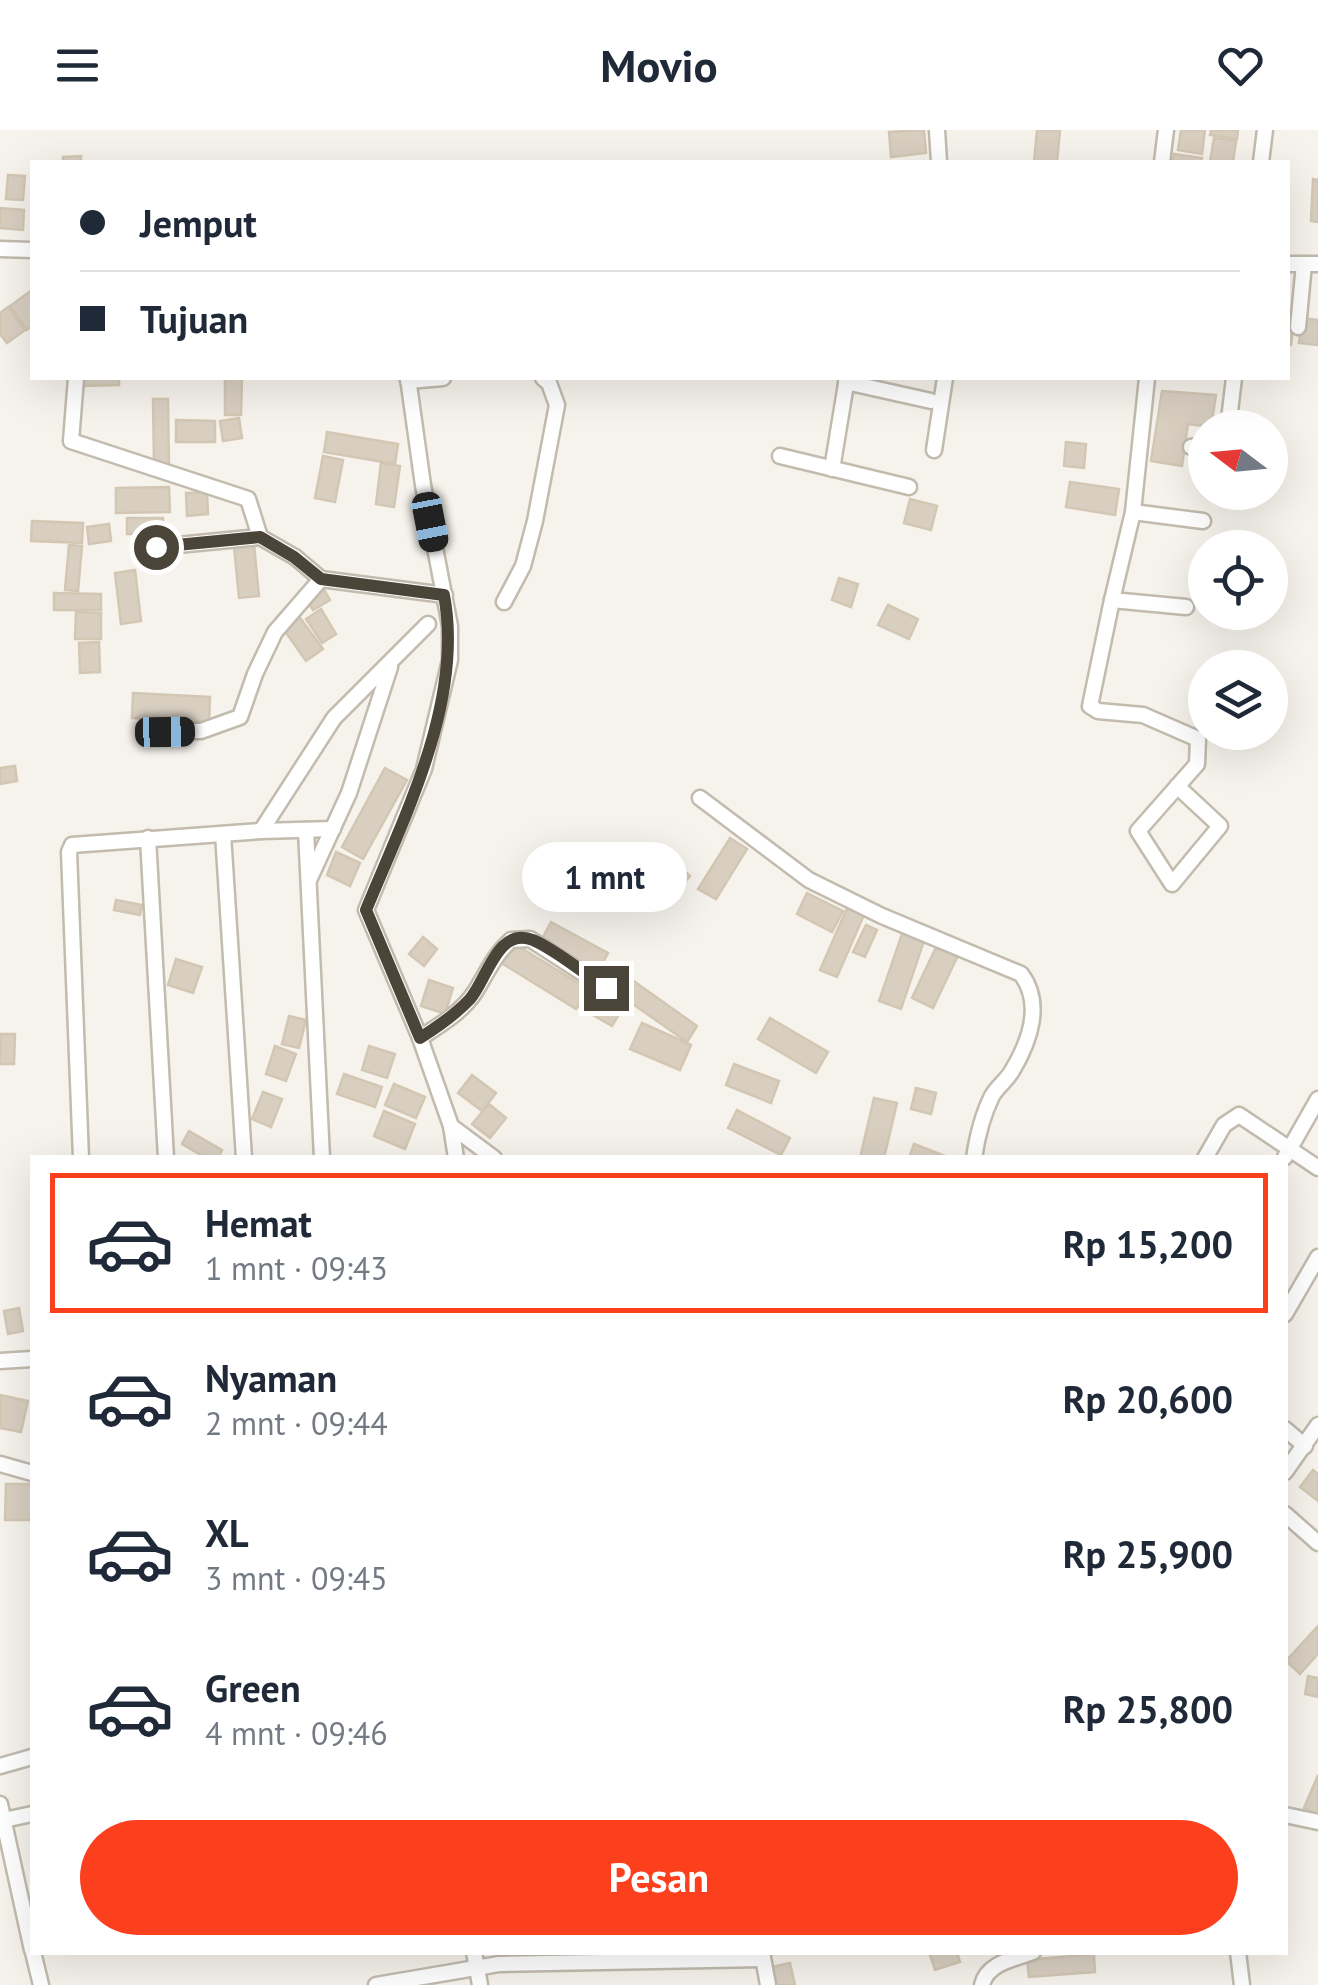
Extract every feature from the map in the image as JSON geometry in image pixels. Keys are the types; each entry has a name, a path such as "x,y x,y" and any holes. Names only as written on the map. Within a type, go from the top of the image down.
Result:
{"street":[{"path":"937,130 940,160"},
{"path":"1162,160 1166,130"},
{"path":"1261,160 1265,130"},
{"path":"0,262 6,249"},
{"path":"1298,327 1311,264"},
{"path":"76,380 70,441 248,499 260,537"},
{"path":"408,380 450,626 450,660 424,769 366,910 420,1038 452,1126 456,1155"},
{"path":"504,602 523,566 536,521 558,406 546,380"},
{"path":"832,469 846,380 931,401"},
{"path":"934,450 944,380"},
{"path":"1147,380 1133,512 1090,706 1098,711 1143,715 1198,739 1197,764 1177,786 1138,831 1172,884 1220,826 1177,786"},
{"path":"1230,410 1234,380"},
{"path":"780,456 909,487"},
{"path":"1133,512 1203,520"},
{"path":"156,547 260,537 321,579 444,595"},
{"path":"165,732 213,729 240,718 275,632 321,579"},
{"path":"1112,600 1186,606"},
{"path":"261,830 334,718 428,624"},
{"path":"309,880 354,780 392,662"},
{"path":"700,798 809,880 882,916 1021,974 1032,989 1034,1005 1028,1033 1012,1070 993,1095 975,1155"},
{"path":"82,1155 69,852 72,845 261,830 333,829"},
{"path":"306,830 322,1155"},
{"path":"223,834 244,1155"},
{"path":"148,838 166,1155"},
{"path":"420,1038 449,1020 473,996 496,953 511,940 530,939 606,988"},
{"path":"1287,1154 1318,1099"},
{"path":"1207,1155 1224,1124 1240,1115 1287,1154 1318,1168"},
{"path":"452,1126 490,1155"},
{"path":"1288,1309 1318,1256"},
{"path":"0,1362 30,1359"},
{"path":"1288,1468 1318,1425"},
{"path":"1288,1431 1305,1446"},
{"path":"0,1464 30,1472"},
{"path":"1288,1517 1318,1542"},
{"path":"0,1766 30,1758"},
{"path":"0,1804 3,1838 30,1940"},
{"path":"4,1820 30,1814"},
{"path":"1288,1816 1318,1822"},
{"path":"34,1955 41,1985"},
{"path":"982,1985 984,1976 998,1965 1025,1955"},
{"path":"1238,1955 1242,1985"},
{"path":"376,1985 475,1960 500,1964 762,1956 768,1985"},
{"path":"475,1960 480,1985"}],"building":[{"path":"924,130 926,153 891,157 889,132"},
{"path":"1037,130 1060,130 1057,160 1034,160"},
{"path":"1181,130 1205,130 1202,154 1178,150"},
{"path":"1211,130 1238,130 1237,139 1210,135"},
{"path":"1214,138 1236,141 1233,160 1210,160"},
{"path":"1174,154 1202,158 1202,160 1173,160"},
{"path":"81,156 81,160 63,160"},
{"path":"8,175 25,176 23,200 6,199"},
{"path":"1313,179 1318,180 1318,222 1311,221"},
{"path":"0,208 24,210 23,230 0,228"},
{"path":"30,291 30,328 27,330 10,306"},
{"path":"8,307 25,330 7,343 0,334 0,313"},
{"path":"1290,312 1295,313 1290,345"},
{"path":"1302,318 1318,320 1318,345 1299,343"},
{"path":"82,380 119,380 119,385 83,386"},
{"path":"225,380 242,380 241,415 225,415"},
{"path":"1162,391 1216,395 1214,410 1188,410 1182,466 1151,461"},
{"path":"153,399 168,399 169,466 154,467"},
{"path":"239,418 242,438 223,441 220,421"},
{"path":"176,420 215,421 215,442 176,442"},
{"path":"327,432 398,444 395,464 324,452"},
{"path":"1066,442 1086,444 1084,468 1064,466"},
{"path":"323,456 343,460 335,502 315,498"},
{"path":"381,463 400,466 394,507 376,504"},
{"path":"1070,482 1119,489 1115,515 1066,507"},
{"path":"169,487 170,512 116,513 116,488"},
{"path":"207,492 208,514 187,516 186,493"},
{"path":"910,499 937,506 931,530 904,523"},
{"path":"127,518 163,518 163,534 127,534"},
{"path":"32,521 83,523 82,543 31,541"},
{"path":"109,524 111,541 89,544 87,527"},
{"path":"254,544 259,596 239,598 234,546"},
{"path":"69,545 82,546 78,591 65,590"},
{"path":"135,570 141,621 121,624 115,573"},
{"path":"839,578 858,584 851,607 832,600"},
{"path":"322,586 330,600 313,610 305,597"},
{"path":"54,593 101,594 101,610 54,610"},
{"path":"888,605 918,619 909,639 878,625"},
{"path":"321,609 336,634 322,643 306,619"},
{"path":"76,612 101,613 101,639 75,639"},
{"path":"298,615 323,649 306,661 282,627"},
{"path":"99,642 100,672 80,673 79,643"},
{"path":"133,693 210,697 209,722 132,718"},
{"path":"15,766 17,781 0,784 0,768"},
{"path":"385,768 407,780 363,859 342,847"},
{"path":"730,838 747,849 716,899 698,889"},
{"path":"336,852 360,863 350,886 327,875"},
{"path":"673,861 690,876 663,908 645,893"},
{"path":"807,893 843,911 832,932 797,914"},
{"path":"116,900 142,905 140,915 114,910"},
{"path":"847,908 864,915 837,977 820,970"},
{"path":"551,922 608,953 597,974 540,943"},
{"path":"866,925 877,930 865,957 853,952"},
{"path":"903,931 925,938 901,1009 879,1001"},
{"path":"423,937 437,949 424,966 409,954"},
{"path":"510,941 588,989 576,1009 498,961"},
{"path":"939,941 960,951 933,1008 912,998"},
{"path":"176,959 202,967 193,993 168,985"},
{"path":"611,965 697,1026 687,1042 600,981"},
{"path":"429,980 453,988 445,1014 421,1006"},
{"path":"588,992 621,1011 612,1026 579,1007"},
{"path":"289,1016 306,1020 299,1048 282,1044"},
{"path":"770,1018 828,1052 816,1073 758,1039"},
{"path":"642,1023 691,1045 680,1070 630,1049"},
{"path":"0,1034 15,1034 14,1064 0,1064"},
{"path":"275,1046 296,1054 286,1081 266,1074"},
{"path":"369,1046 395,1054 387,1078 362,1070"},
{"path":"734,1064 779,1081 771,1103 726,1085"},
{"path":"344,1074 382,1087 375,1107 337,1094"},
{"path":"472,1075 496,1093 482,1111 458,1093"},
{"path":"394,1084 425,1097 416,1118 385,1105"},
{"path":"916,1088 936,1093 931,1114 911,1109"},
{"path":"263,1092 282,1099 271,1127 252,1119"},
{"path":"874,1098 897,1103 885,1155 861,1155"},
{"path":"489,1104 506,1118 490,1138 472,1124"},
{"path":"737,1110 790,1138 781,1155 728,1128"},
{"path":"384,1111 415,1124 405,1149 374,1136"},
{"path":"189,1131 222,1150 220,1155 201,1155 182,1144"},
{"path":"914,1144 942,1155 910,1155"},
{"path":"19,1308 23,1331 8,1334 4,1311"},
{"path":"0,1395 28,1401 21,1432 0,1428"},
{"path":"1313,1470 1318,1474 1318,1501 1300,1487"},
{"path":"6,1484 30,1484 30,1520 5,1520"},
{"path":"1318,1626 1318,1654 1300,1674 1288,1659"},
{"path":"1308,1676 1318,1678 1318,1697 1305,1694"},
{"path":"1318,1775 1318,1815 1304,1808"},
{"path":"930,1955 958,1955 960,1962 935,1970"},
{"path":"1094,1955 1095,1972 1029,1977 1027,1960"},
{"path":"790,1963 795,1985 776,1985 772,1967"}],"route":[{"path":"156,547 260,537 321,579 444,595 450,626 450,660 424,769 366,910 420,1038 449,1020 473,996 496,953 511,940 530,939 606,988"}]}
